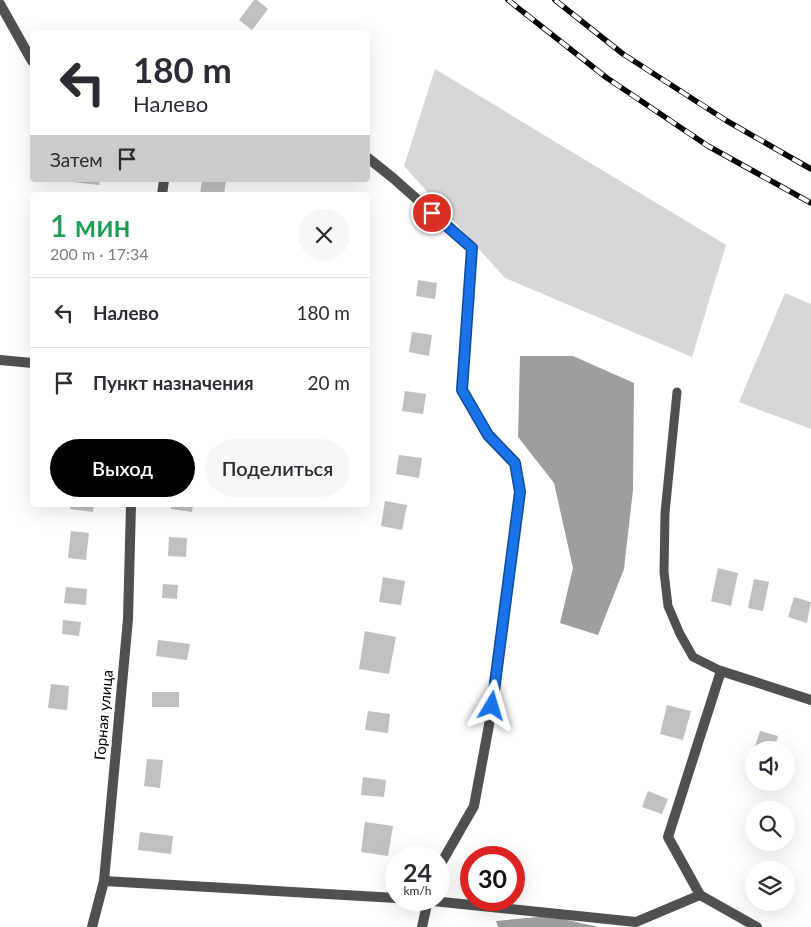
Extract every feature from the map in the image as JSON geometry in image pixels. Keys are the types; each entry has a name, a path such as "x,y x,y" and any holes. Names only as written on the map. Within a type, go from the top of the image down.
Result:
{"street":[{"path":"0,4 30,57"},
{"path":"370,160 472,248 462,390 488,435 515,463 520,492 489,725 474,806 450,848"},
{"path":"0,360 30,363"},
{"name":"Горная улица","path":"92,927 104,881 128,619 132,507"},
{"path":"757,927 700,895 668,837 721,671 811,700"},
{"path":"104,881 385,897"},
{"path":"450,902 636,922 700,895"},
{"path":"422,927 426,911"}],"lane":[{"path":"677,392 665,513 664,572 668,606 680,634 693,657 721,671"}],"shaded area":[{"path":"435,69 726,245 692,357 505,278 404,166"},
{"path":"785,293 811,304 811,429 739,402"},
{"path":"520,356 573,356 634,383 633,490 624,569 598,635 560,623 573,568 554,483 518,437"},
{"path":"549,916 599,927 498,927 496,921"}],"building":[{"path":"254,0 257,0 268,9 252,30 239,20"},
{"path":"72,182 100,182 99,185"},
{"path":"202,182 226,182 224,192 200,192"},
{"path":"418,280 437,283 435,299 416,296"},
{"path":"412,332 432,335 429,356 409,352"},
{"path":"405,391 426,394 423,414 402,411"},
{"path":"399,455 422,458 419,478 396,474"},
{"path":"385,501 407,505 402,530 381,526"},
{"path":"70,507 94,507 93,512 70,509"},
{"path":"171,507 193,507 192,512 171,509"},
{"path":"71,531 89,533 86,560 68,558"},
{"path":"169,537 187,538 186,557 168,556"},
{"path":"718,568 738,573 731,606 711,601"},
{"path":"383,577 405,581 401,605 379,602"},
{"path":"754,579 769,582 763,611 748,608"},
{"path":"163,584 178,585 177,599 162,598"},
{"path":"66,587 87,589 86,605 64,603"},
{"path":"794,597 811,602 807,623 788,617"},
{"path":"63,620 81,622 79,636 62,634"},
{"path":"365,631 396,637 389,674 359,669"},
{"path":"158,640 190,644 187,660 156,656"},
{"path":"51,684 69,686 67,710 48,708"},
{"path":"152,692 179,692 179,707 152,707"},
{"path":"667,705 691,711 683,740 660,734"},
{"path":"368,711 390,714 388,733 365,730"},
{"path":"760,731 778,736 777,741 757,741"},
{"path":"147,759 163,760 160,788 144,786"},
{"path":"363,777 386,780 384,797 361,795"},
{"path":"648,791 668,799 662,814 642,807"},
{"path":"365,822 393,826 390,846 385,846 385,856 361,852"},
{"path":"140,832 173,836 171,854 138,850"}],"railway":[{"path":"508,0 607,78 708,146 811,203"},
{"path":"555,0 623,54 727,121 811,169"}],"route":[{"path":"432,213 472,248 462,390 488,435 515,463 520,492 492,706"}]}
